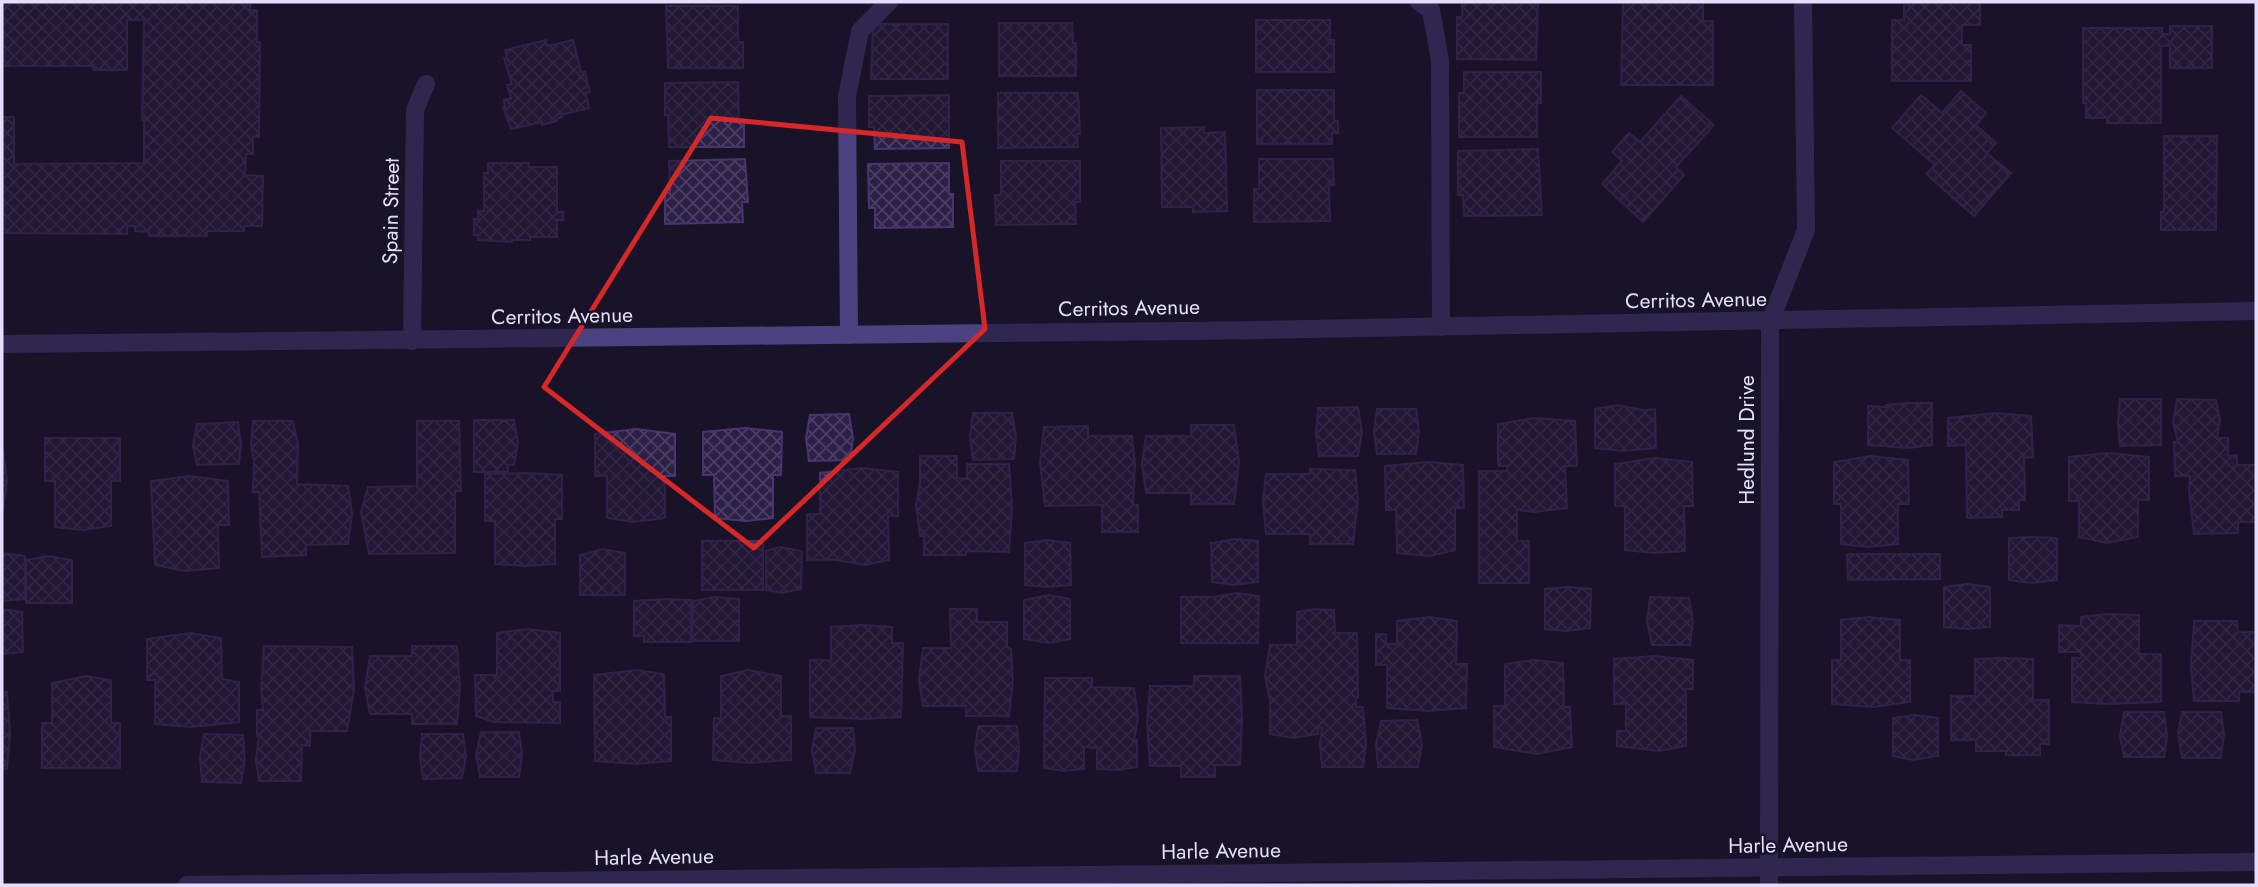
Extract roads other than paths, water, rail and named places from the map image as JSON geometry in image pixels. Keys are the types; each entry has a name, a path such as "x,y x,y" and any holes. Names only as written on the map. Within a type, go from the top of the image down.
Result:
{"street":[{"path":"849,335 847,96 860,31 889,2"},
{"path":"1419,2 1431,10 1440,60 1441,327"},
{"name":"Hedlund Drive","path":"1769,876 1770,322 1806,230 1803,2"},
{"name":"Spain Street","path":"412,341 415,110 426,84"},
{"name":"Cerritos Avenue","path":"2,344 1441,327 2256,311"},
{"name":"Harle Avenue","path":"187,885 1769,876 2256,862"}]}
